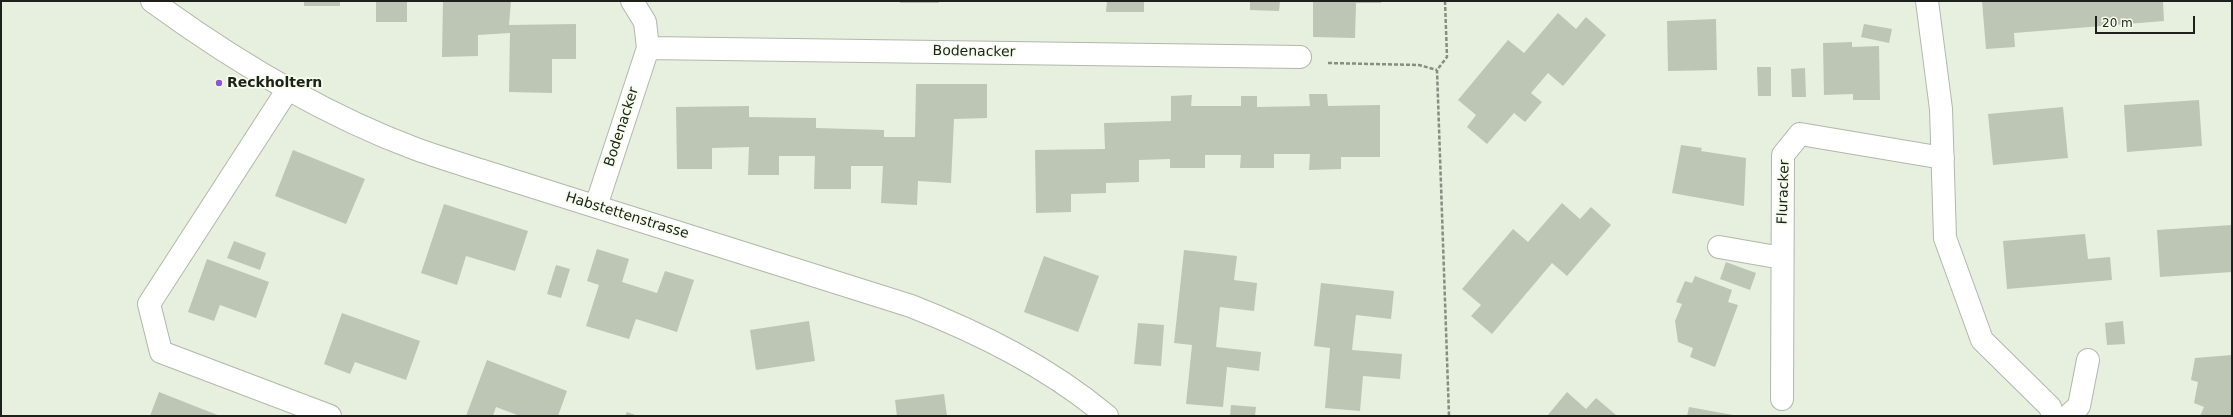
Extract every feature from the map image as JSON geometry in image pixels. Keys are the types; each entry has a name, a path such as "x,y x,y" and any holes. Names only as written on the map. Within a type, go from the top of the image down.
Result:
{"street":[{"name":"Habstettenstrasse","path":"152,1 180,22 288,89 354,123 416,149 911,306 953,322 1026,358 1107,416"},
{"name":"Bodenacker","path":"596,206 648,48 645,22 632,1"},
{"path":"1927,1 1942,109 1945,238 1982,340 2050,407 2053,416"},
{"name":"Bodenacker","path":"648,48 1300,57"},
{"path":"288,89 149,304 161,352 330,416"},
{"name":"Fluracker","path":"1782,399 1783,155 1800,134 1943,158"},
{"path":"1719,247 1782,258"},
{"path":"2068,416 2079,406 2088,360"}],"path":[{"path":"1445,1 1447,57 1437,70 1449,416"},
{"path":"1300,57 1334,65 1419,65 1437,70"}],"building":[{"path":"304,1 340,1 340,6 304,6"},
{"path":"376,1 407,1 407,22 376,22"},
{"path":"443,1 511,1 509,25 576,24 576,59 552,59 552,93 509,92 510,33 478,35 478,56 442,57"},
{"path":"900,1 939,1 939,3 900,3"},
{"path":"1107,1 1144,1 1144,12 1106,12"},
{"path":"1250,1 1280,1 1279,11 1250,10"},
{"path":"1313,1 1381,1 1381,3 1356,3 1355,38 1313,37"},
{"path":"1982,1 2163,1 2164,21 2014,33 2015,47 1986,49"},
{"path":"1558,13 1576,29 1586,17 1606,35 1563,86 1548,73 1531,93 1542,102 1525,122 1514,113 1487,144 1467,127 1476,115 1458,100 1508,40 1524,53"},
{"path":"1716,19 1717,70 1668,71 1667,21"},
{"path":"1864,24 1892,29 1889,43 1861,37"},
{"path":"1852,42 1852,47 1879,46 1880,100 1853,100 1853,94 1824,95 1823,43"},
{"path":"1757,67 1771,67 1771,96 1758,96"},
{"path":"1805,68 1806,97 1792,97 1791,69"},
{"path":"916,84 987,84 987,118 954,119 951,183 918,181 917,205 881,203 883,166 851,166 851,189 814,189 815,156 779,156 779,175 748,175 749,147 712,148 712,169 677,169 676,107 749,106 749,117 816,118 816,128 884,130 884,137 915,137"},
{"path":"1309,94 1327,94 1328,106 1380,105 1380,157 1341,157 1341,169 1309,170 1310,154 1274,154 1274,168 1240,168 1241,155 1205,155 1205,168 1170,168 1170,159 1139,160 1139,182 1106,183 1106,193 1071,194 1071,212 1036,213 1035,150 1105,149 1104,123 1171,121 1171,96 1192,95 1191,106 1241,106 1241,96 1257,96 1257,107 1310,106"},
{"path":"2199,100 2202,146 2127,152 2124,105"},
{"path":"2063,107 2068,158 1993,165 1988,114"},
{"path":"1681,145 1702,148 1701,151 1746,158 1744,206 1672,193"},
{"path":"293,150 365,179 346,224 275,196"},
{"path":"1562,203 1580,219 1591,207 1611,225 1567,276 1552,263 1492,334 1471,316 1481,305 1462,289 1513,229 1528,242"},
{"path":"444,204 528,231 515,271 466,256 457,285 421,273"},
{"path":"2232,225 2232,272 2160,277 2157,230"},
{"path":"2085,234 2088,259 2110,257 2112,280 2007,289 2003,241"},
{"path":"234,241 266,253 260,270 227,258"},
{"path":"597,249 629,259 622,282 657,293 665,271 694,280 677,332 636,319 629,339 586,326 599,285 587,281"},
{"path":"1184,250 1237,256 1234,280 1257,283 1254,311 1220,307 1216,347 1261,352 1259,371 1227,367 1223,407 1186,404 1192,345 1174,343"},
{"path":"1044,256 1099,276 1078,332 1024,312"},
{"path":"207,259 269,282 256,318 220,305 214,321 188,312"},
{"path":"1726,262 1756,273 1750,290 1720,279"},
{"path":"556,265 570,269 561,298 547,294"},
{"path":"1695,276 1732,290 1728,302 1738,305 1715,367 1690,357 1693,348 1678,342 1675,321 1682,304 1676,302 1685,281 1692,283"},
{"path":"1321,283 1394,291 1391,319 1356,315 1352,350 1402,354 1400,379 1363,376 1360,411 1325,408 1330,348 1314,346"},
{"path":"342,313 420,341 406,380 355,362 350,374 324,364"},
{"path":"809,321 815,361 756,370 750,330"},
{"path":"2123,321 2125,344 2107,345 2105,323"},
{"path":"1138,323 1164,325 1161,366 1134,364"},
{"path":"2232,355 2232,416 2200,416 2204,407 2194,403 2198,382 2191,380 2195,358"},
{"path":"487,360 567,391 558,416 520,416 496,407 493,416 466,416"},
{"path":"159,392 220,416 150,416"},
{"path":"1567,392 1586,409 1596,398 1616,415 1547,416"},
{"path":"944,394 947,416 897,416 895,400"},
{"path":"1231,405 1256,407 1255,416 1230,416"},
{"path":"1689,407 1733,415 1733,416 1687,416"},
{"path":"627,412 638,416 625,416"}],"place":[{"name":"Reckholtern","path":"219,83"}]}
